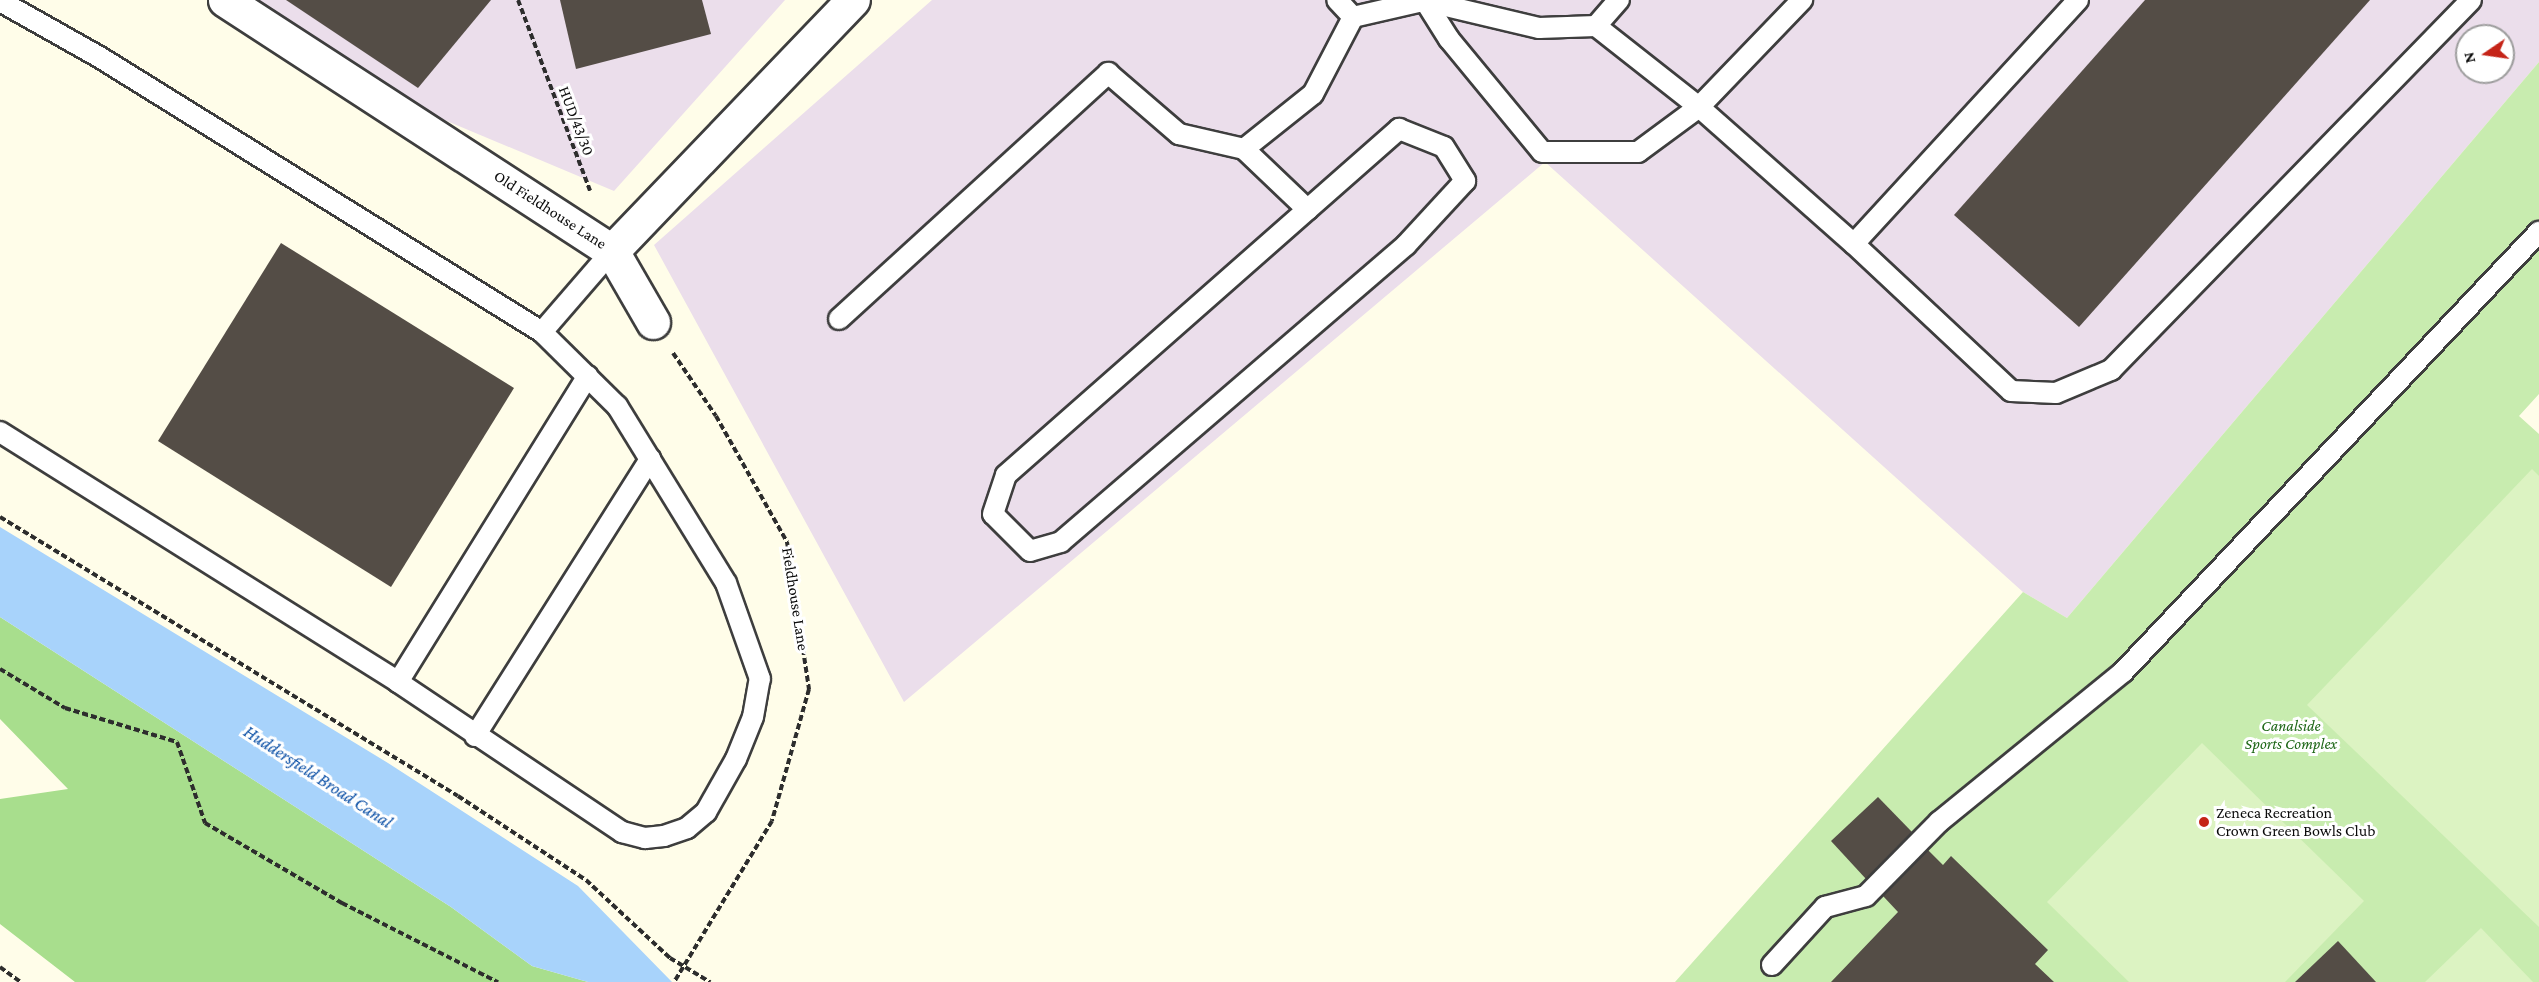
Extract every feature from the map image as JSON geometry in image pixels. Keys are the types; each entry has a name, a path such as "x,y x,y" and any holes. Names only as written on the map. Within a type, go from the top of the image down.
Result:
{"street":[{"name":"Old Fieldhouse Lane","path":"225,0 612,251 853,0"},
{"path":"612,251 653,322"}],"lane":[{"path":"1338,0 1353,17"},
{"path":"1596,26 1619,0"},
{"path":"1426,1 1449,39 1542,152 1638,152 1699,107 1802,0"},
{"path":"1854,244 2078,0"},
{"path":"1353,17 1426,1 1539,28 1596,26 1699,107 1854,244 2012,391 2056,393 2111,370 2471,0"},
{"path":"0,1 101,58 542,332 588,376 617,406 726,584 760,679 753,717 736,759 706,812 687,828 664,836 645,838 622,832 475,736 398,682 0,432"},
{"path":"1244,149 1313,94 1353,17"},
{"path":"839,319 1108,73 1179,134 1244,149 1308,210"},
{"path":"1399,129 1444,147 1465,181 1406,245 1060,542 1030,551 993,514 1006,475 1308,210 1399,129"},
{"path":"1772,965 1825,907 1866,896 1939,822 2123,672 2539,232"},
{"path":"542,332 612,251"},
{"path":"398,682 588,376"},
{"path":"475,736 650,459"}],"path":[{"name":"HUD/43/30","path":"518,0 591,196"},
{"name":"Fieldhouse Lane","path":"653,322 716,416 787,543 809,688 772,821 674,982"},
{"path":"0,517 458,796 586,880 670,958 710,982"},
{"path":"0,669 65,708 177,741 205,823 342,903 498,982"},
{"path":"0,967 21,982"}],"shaded area":[{"path":"250,0 785,0 614,191 373,90"},
{"path":"932,0 2539,0 2539,62 2067,618 2023,592 1545,162 904,702 654,245"}],"green space":[{"name":"Canalside Sports Complex","path":"2539,62 2539,394 2519,416 2539,434 2539,982 1675,982 2023,592 2067,618"},
{"path":"2532,469 2539,476 2539,927 2307,705"},
{"path":"0,617 451,907 532,966 588,982 75,982 0,924 0,799 68,789 0,719"},
{"name":"Zeneca Recreation Crown Green Bowls Club","path":"2202,743 2364,901 2285,982 2129,982 2047,902"},
{"path":"2481,928 2533,982 2425,982"}],"water":[{"name":"Huddersfield Broad Canal","path":"0,527 388,763 578,886 672,982 588,982 532,966 451,907 0,617"}],"building":[{"path":"286,0 491,0 418,88"},
{"path":"560,0 702,0 711,34 576,69"},
{"path":"2145,0 2370,0 2079,327 1954,215"},
{"path":"281,243 514,388 391,587 158,441"},
{"path":"1878,797 1912,832 1866,879 1831,841"},
{"path":"1928,850 1943,865 1951,856 2048,950 2035,964 2054,982 1831,982 1898,912 1883,896"},
{"path":"2338,941 2376,982 2295,982"}],"place":[{"name":"Zeneca Recreation Crown Green Bowls Club","path":"2204,822"}]}
